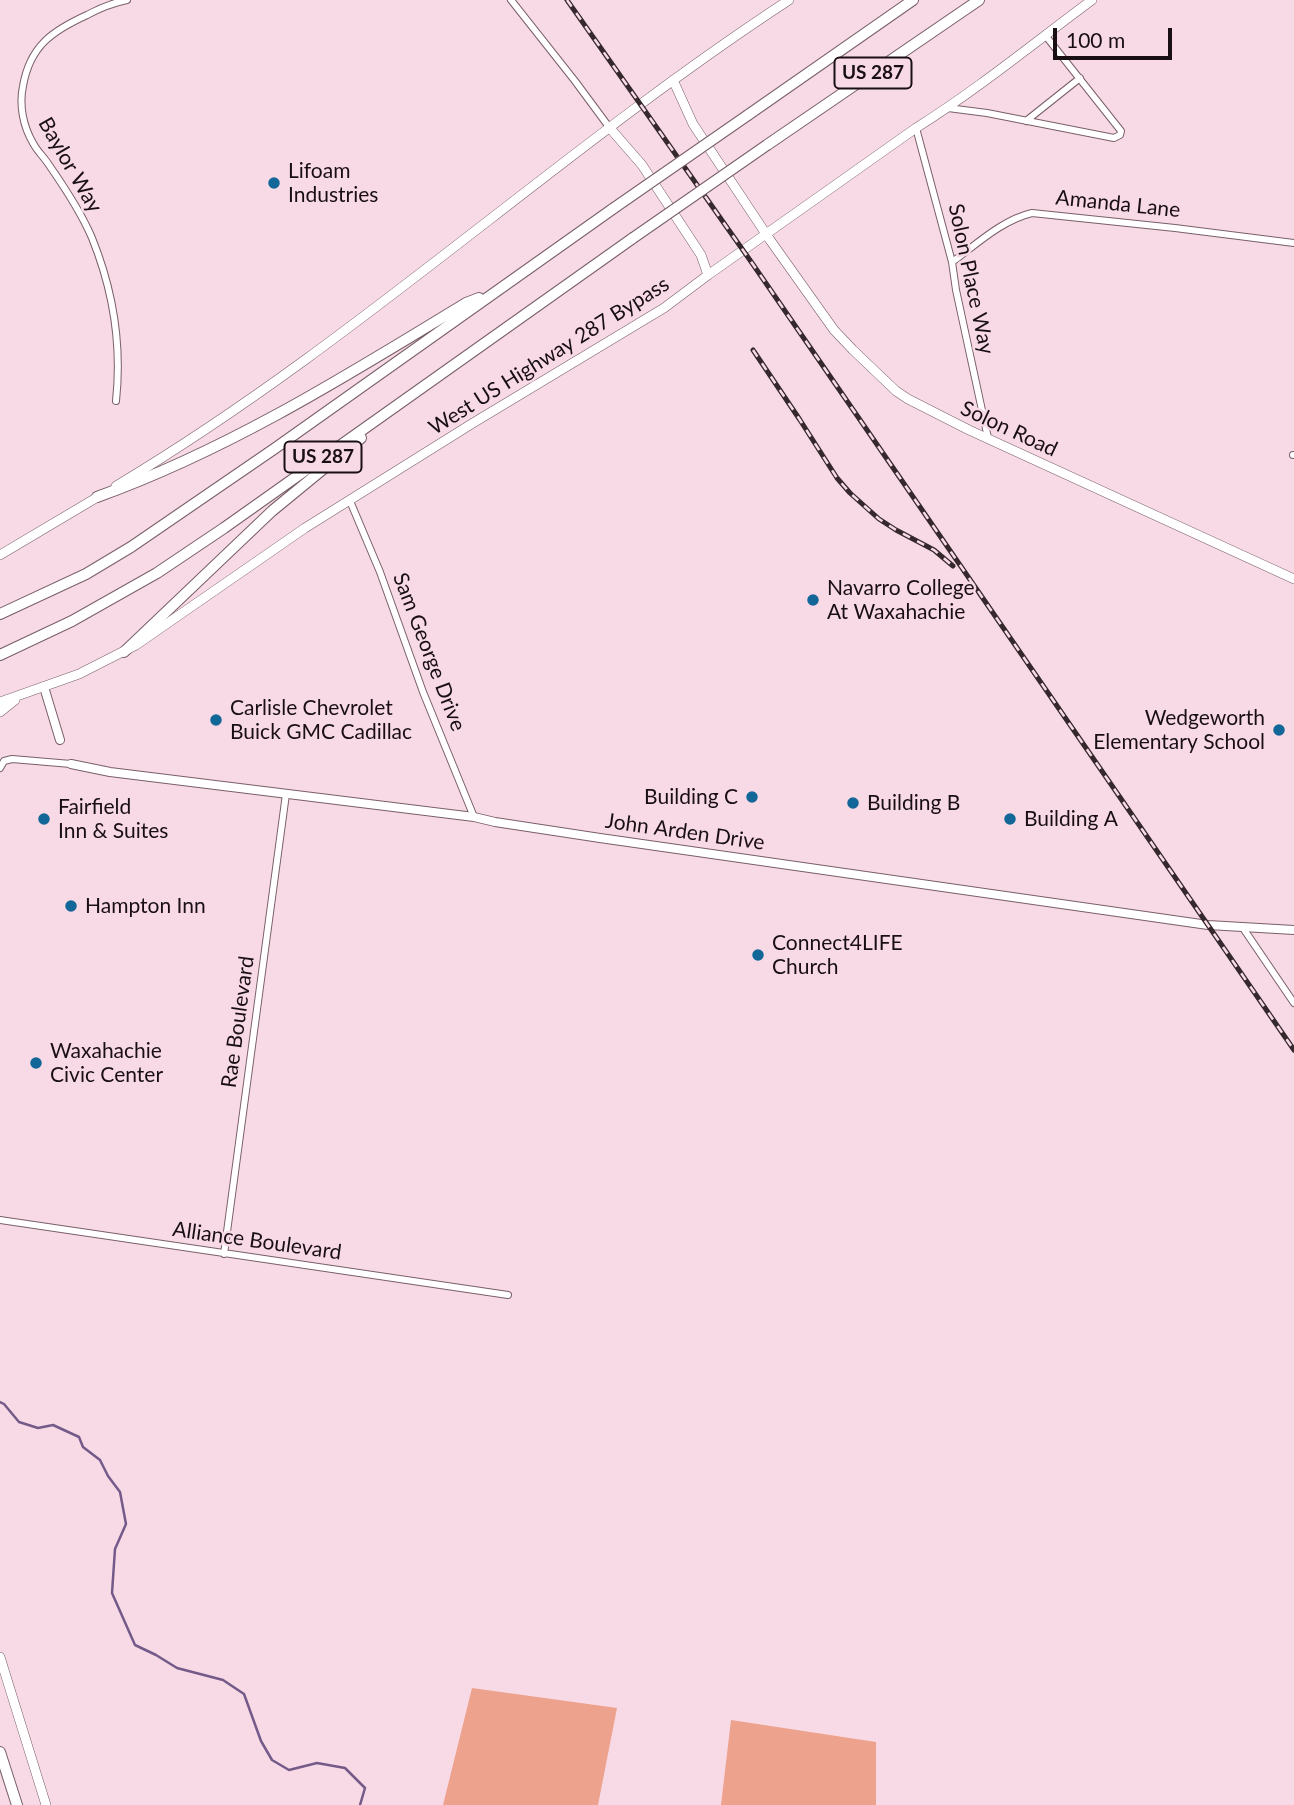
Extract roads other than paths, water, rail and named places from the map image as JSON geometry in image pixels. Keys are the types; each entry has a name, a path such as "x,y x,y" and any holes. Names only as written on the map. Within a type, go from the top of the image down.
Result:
{"highway":[{"name":"US 287","path":"0,614 86,574 131,547 913,0"},
{"name":"US 287","path":"0,655 72,621 157,573 633,238 979,0"},
{"path":"97,497 146,480 230,439 466,303 488,296"},
{"path":"124,652 272,511 437,375"},
{"path":"0,1752 17,1805"}],"main road":[{"path":"0,555 173,451 316,351 609,127 789,0"},
{"name":"West US Highway 287 Bypass","path":"0,702 79,674 136,645 287,540 473,423 664,308 948,108 1092,0"},
{"name":"Solon Road","path":"673,80 693,124 834,330 886,383 908,399 988,439 1294,579"},
{"path":"609,127 642,165 701,255 708,275"},
{"path":"0,712 22,694"},
{"path":"0,1657 46,1805"}],"street":[{"name":"Baylor Way","path":"116,401 116,332 102,264 73,200 32,142 20,99 26,71 42,42 68,23 127,0"},
{"path":"511,0 609,127"},
{"path":"948,108 1114,138 1120,135 1121,131 1045,35"},
{"path":"1026,121 1080,78"},
{"name":"Solon Place Way","path":"916,128 951,262 988,439"},
{"name":"Amanda Lane","path":"951,262 1004,224 1018,216 1032,213 1294,243"},
{"name":"Sam George Drive","path":"350,501 474,817"},
{"path":"44,687 60,740"},
{"path":"0,768 4,761 12,759 71,764"},
{"name":"John Arden Drive","path":"71,764 110,772 474,817 1208,925 1294,930"},
{"name":"Rae Boulevard","path":"224,1254 286,794"},
{"path":"1243,928 1294,1003"},
{"name":"Alliance Boulevard","path":"0,1220 508,1295"}],"waterway":[{"path":"0,1402 19,1422 38,1428 53,1425 79,1437 83,1447 100,1460 120,1492 126,1524 115,1549 112,1593 135,1645 177,1668 223,1680 244,1694 261,1741 272,1760 289,1770 317,1763 345,1768 365,1788 360,1805"}],"railway":[{"path":"567,0 752,263 1294,1050"},
{"path":"753,350 837,478 850,493 879,519 934,550 953,566"}],"place":[{"name":"Lifoam Industries","path":"274,183"},
{"name":"Navarro College At Waxahachie","path":"813,600"},
{"name":"Carlisle Chevrolet Buick GMC Cadillac","path":"216,720"},
{"name":"Wedgeworth Elementary School","path":"1279,730"},
{"name":"Building C","path":"752,797"},
{"name":"Building B","path":"853,803"},
{"name":"Fairfield Inn & Suites","path":"44,819"},
{"name":"Building A","path":"1010,819"},
{"name":"Hampton Inn","path":"71,906"},
{"name":"Connect4LIFE Church","path":"758,955"},
{"name":"Waxahachie Civic Center","path":"36,1063"}]}
